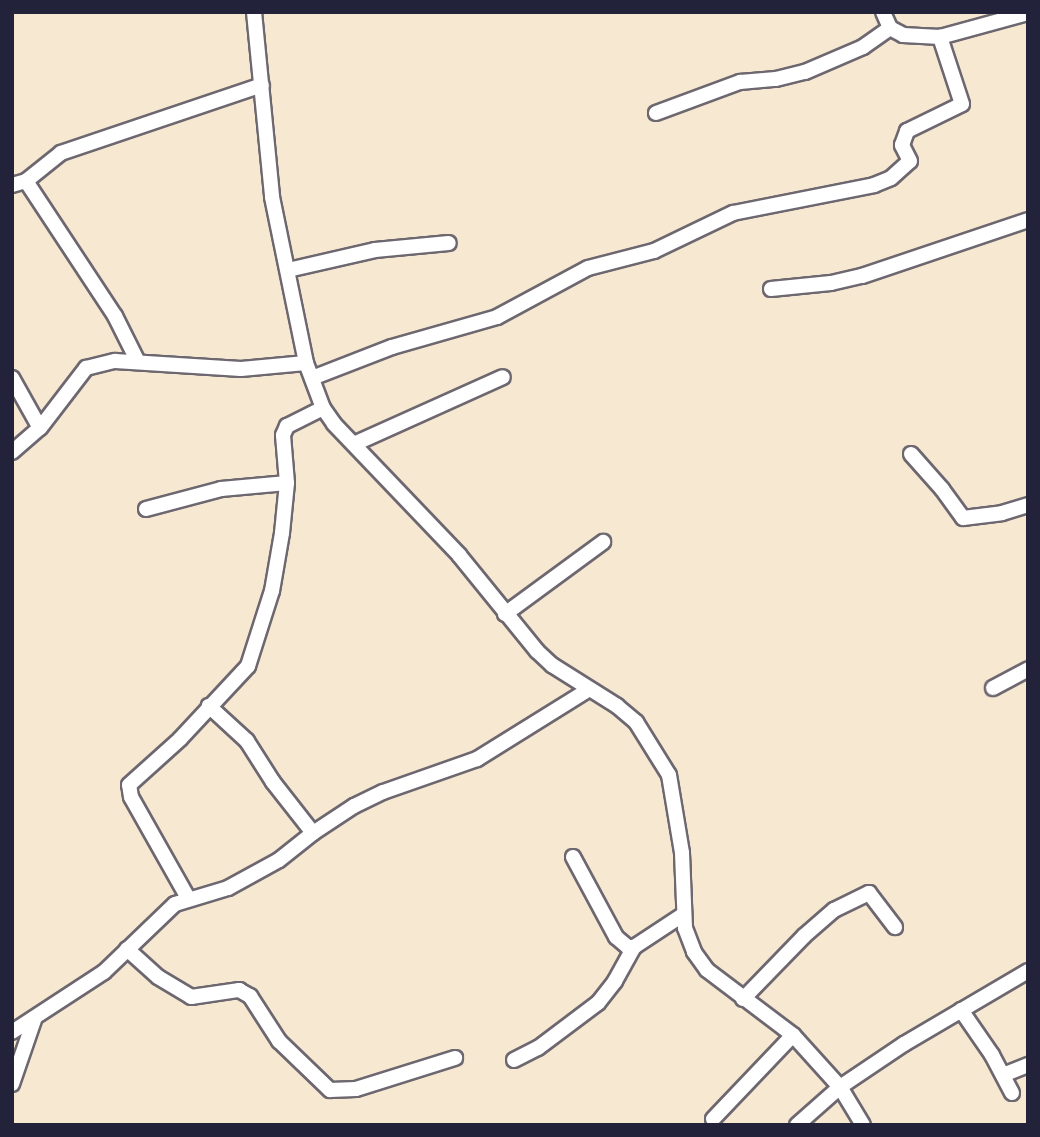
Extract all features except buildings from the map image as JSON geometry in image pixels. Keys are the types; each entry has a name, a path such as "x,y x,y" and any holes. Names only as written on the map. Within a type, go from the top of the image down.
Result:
{"street":[{"path":"254,12 272,197 306,363 323,408 459,555 505,614 552,665 636,722 669,775 682,853 684,914 694,952 707,970 793,1035 840,1087 863,1125"},
{"path":"883,12 890,29 903,35 940,37 1028,13"},
{"path":"656,113 740,82 776,79 805,72 863,47 890,29"},
{"path":"312,378 392,347 497,317 588,268 654,251 733,213 874,185 891,178 910,161 902,145 907,131 962,104 940,37"},
{"path":"138,362 116,316 19,183 61,153 262,85"},
{"path":"771,289 831,283 862,276 1028,219"},
{"path":"288,270 375,250 449,243"},
{"path":"12,452 40,428 86,368 115,361 241,369 306,363"},
{"path":"354,444 503,377"},
{"path":"12,378 40,428"},
{"path":"188,898 131,797 129,786 180,739 248,666 272,591 287,483 283,435 287,426 323,408"},
{"path":"911,454 963,518 1002,513 1028,505"},
{"path":"146,509 221,489 287,483"},
{"path":"505,614 603,542"},
{"path":"993,688 1028,669"},
{"path":"12,1032 104,972 175,904 228,888 279,860 354,806 383,792 477,759 588,690"},
{"path":"209,706 247,741 273,782 313,833"},
{"path":"573,858 616,937 628,947 634,947"},
{"path":"743,999 804,936 834,910 869,892 895,927"},
{"path":"514,1060 538,1048 598,1003 615,982 634,947 684,914"},
{"path":"127,949 158,977 191,997 239,990 250,996 279,1041 330,1090 356,1089 455,1058"},
{"path":"797,1125 840,1087 1028,971"},
{"path":"961,1010 1012,1093"},
{"path":"12,1084 34,1020"},
{"path":"713,1119 793,1035"},
{"path":"1003,1075 1028,1065"}]}
